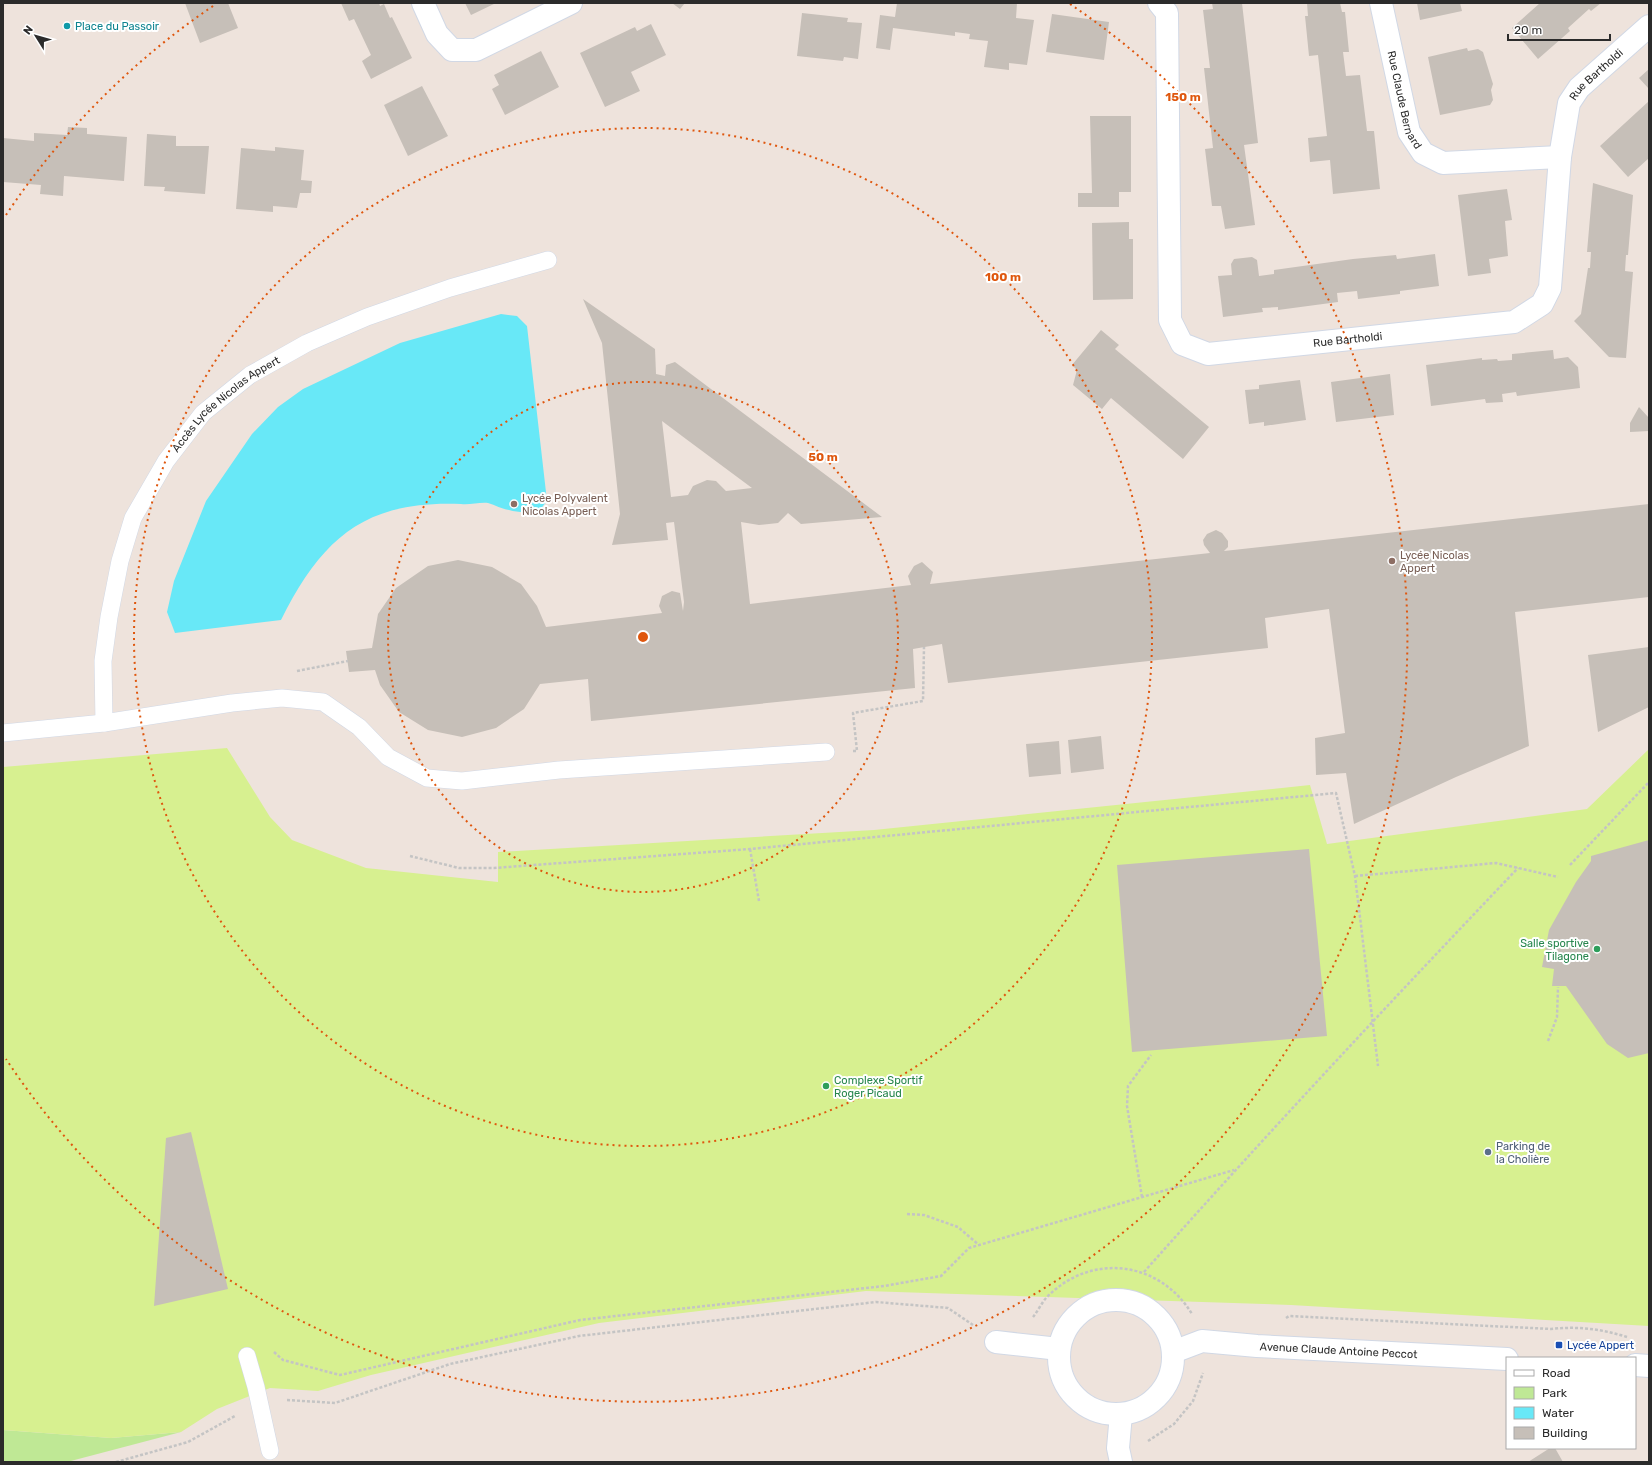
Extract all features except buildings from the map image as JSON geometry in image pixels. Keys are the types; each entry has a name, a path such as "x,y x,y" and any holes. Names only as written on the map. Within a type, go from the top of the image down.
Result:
{"street":[{"path":"423,3 437,34 452,50 476,50 571,3"},
{"name":"Rue Bartholdi","path":"1159,3 1167,13 1170,320 1182,344 1208,354 1514,322 1542,304 1550,288 1560,156 1569,103 1579,88 1649,26"},
{"name":"Rue Claude Bernard","path":"1381,3 1409,132 1424,153 1443,163 1560,156"},
{"path":"1117,1300 1138,1304 1157,1318 1168,1334 1173,1352 1169,1378 1158,1396 1142,1408 1129,1413 1121,1414 1110,1414 1094,1410 1077,1399 1062,1378 1059,1365 1059,1349 1063,1335 1071,1321 1094,1304 1117,1300"},
{"name":"Avenue Claude Antoine Peccot","path":"1173,1352 1202,1341 1257,1346 1506,1359"},
{"path":"996,1342 1059,1349"},
{"path":"1636,1365 1649,1366"},
{"path":"1121,1414 1118,1448 1121,1462"}],"lane":[{"name":"Accès Lycée Nicolas Appert","path":"104,723 103,661 109,617 120,561 134,518 166,461 202,413 250,375 327,334 367,317 450,288 548,260"},
{"path":"3,733 104,723 232,703 274,699 323,702 359,727 388,757 427,778 462,780 559,770 826,752"},
{"path":"247,1356 270,1451"}],"path":[{"path":"853,713 924,701 924,647"},
{"path":"290,672 348,661"},
{"path":"1570,865 1649,782"},
{"path":"410,856 459,868 494,868 750,849 1336,793 1354,876 1378,1066"},
{"path":"750,849 759,901"},
{"path":"1354,876 1496,863 1558,878"},
{"path":"1144,1272 1234,1170 1372,1021 1518,868"},
{"path":"1548,1041 1557,1017 1558,987"},
{"path":"1142,1198 1127,1106 1128,1086 1151,1055"},
{"path":"273,1350 283,1360 340,1376 580,1320 884,1286 942,1276 969,1248 1234,1170"},
{"path":"907,1214 924,1215 958,1227 980,1245"},
{"path":"1025,1345 1032,1319 1047,1297 1067,1280 1092,1270 1118,1267"},
{"path":"116,1462 188,1442 244,1410 285,1400 335,1403 450,1364 579,1336 876,1302 948,1308 996,1342"}],"green space":[{"name":"Complexe Sportif Roger Picaud","path":"227,748 270,817 292,840 366,868 498,882 498,852 874,830 1310,785 1327,844 1587,809 1649,749 1649,1326 1291,1305 866,1291 599,1323 371,1375 318,1391 270,1388 217,1409 181,1432 111,1438 3,1430 3,767"},
{"path":"3,1430 111,1438 181,1432 67,1462 3,1462"}],"water":[{"path":"501,314 517,316 527,326 547,501 539,511 516,512 488,503 427,504 398,509 373,517 350,530 331,546 313,567 297,591 281,620 175,633 167,612 174,581 206,501 252,434 278,407 303,389 400,343"}],"place":[{"name":"Place du Passoir","path":"67,26"},
{"name":"Lycée Polyvalent Nicolas Appert","path":"514,504"},
{"name":"Lycée Nicolas Appert","path":"1392,561"},
{"name":"Salle sportive Tilagone","path":"1597,949"},
{"name":"Complexe Sportif Roger Picaud","path":"826,1086"},
{"name":"Parking de la Cholière","path":"1488,1152"},
{"name":"Lycée Appert","path":"1559,1345"}]}
